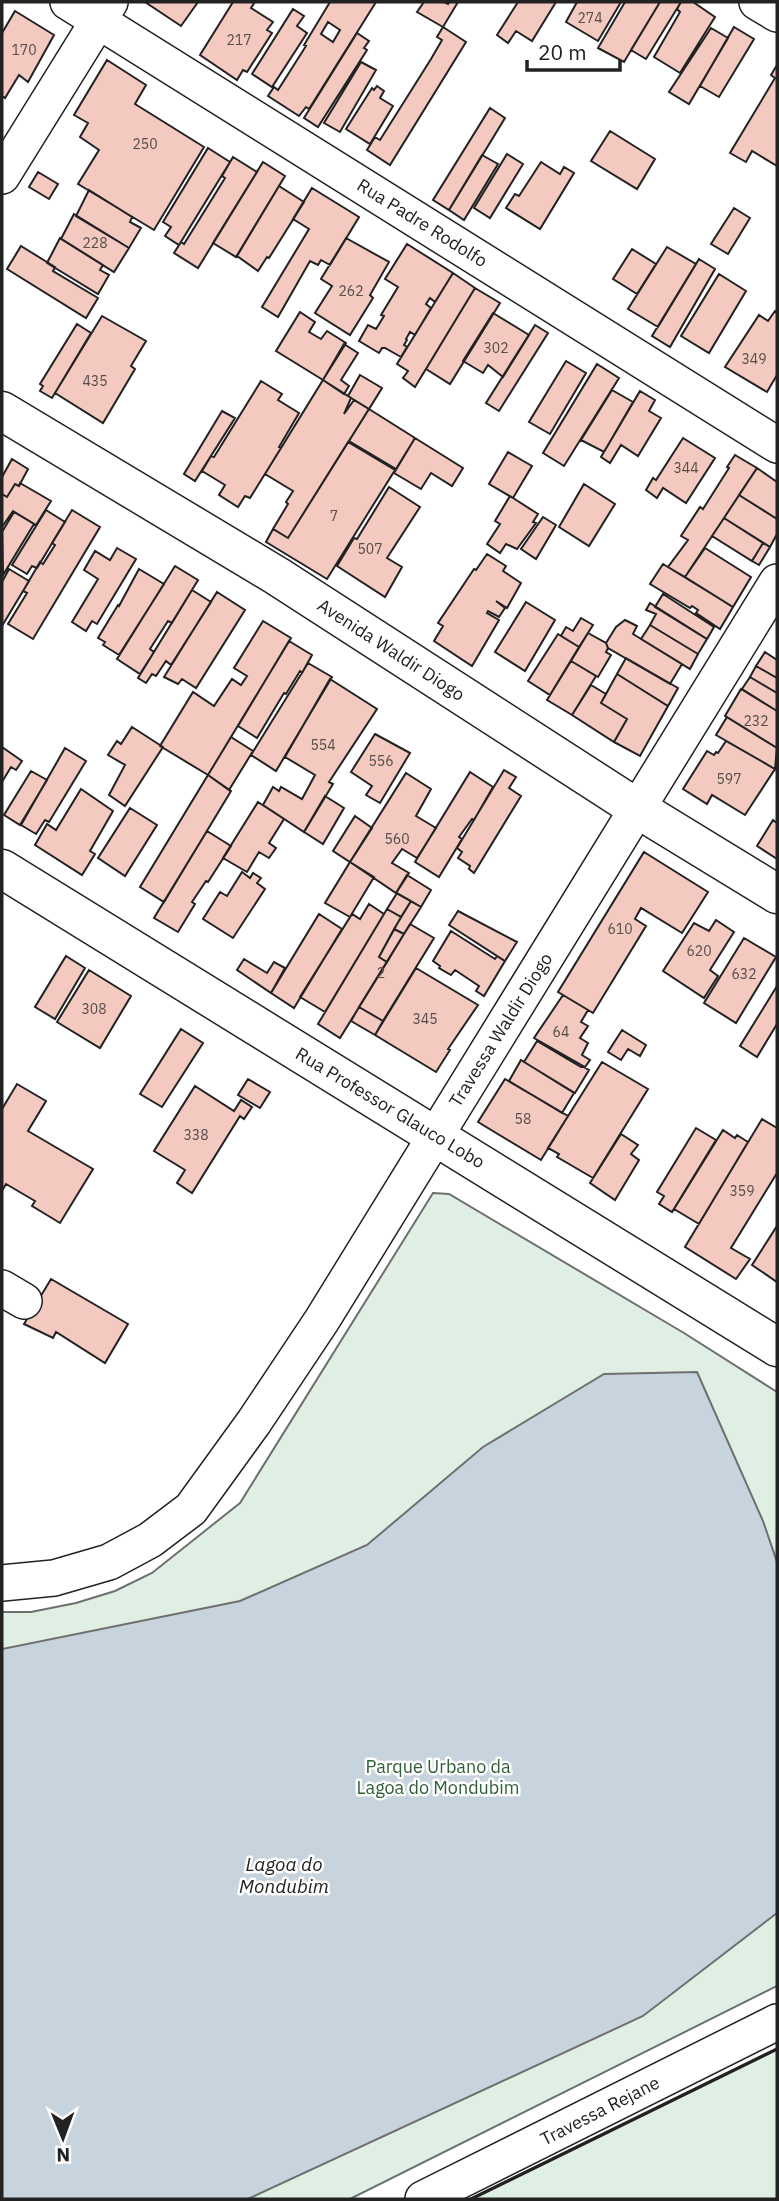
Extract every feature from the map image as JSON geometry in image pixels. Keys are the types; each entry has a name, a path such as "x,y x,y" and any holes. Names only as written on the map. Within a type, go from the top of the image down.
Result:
{"main road":[{"name":"Avenida Waldir Diogo","path":"2,411 277,576 638,809 777,894"},
{"name":"Rua Professor Glauco Lobo","path":"2,869 777,1347"}],"street":[{"name":"Rua Padre Rodolfo","path":"68,2 105,12 777,445"},
{"path":"757,2 777,14"},
{"path":"2,177 105,12"},
{"name":"Travessa Waldir Diogo","path":"2,1584 54,1578 108,1562 150,1539 191,1509 254,1422 322,1320 777,582"},
{"name":"Travessa Rejane","path":"423,2199 777,2022"}],"green space":[{"name":"Lagoa do Mondubim","path":"433,1193 449,1194 684,1333 777,1392 777,1986 350,2199 2,2199 2,1612 31,1612 76,1603 115,1591 152,1573 240,1503"},
{"path":"777,2049 777,2199 471,2199"}],"water":[{"name":"Lagoa do Mondubim","path":"697,1372 763,1521 777,1562 777,1913 643,2016 248,2199 2,2199 2,1649 240,1601 367,1545 483,1447 604,1374"}],"building":[{"path":"145,2 198,2 181,26"},
{"path":"233,2 255,2 251,8 273,22 267,30 272,33 247,72 243,70 237,80 200,55"},
{"path":"330,2 376,2 309,109 306,107 299,116 268,96 274,87 278,90 306,46 304,45","holes":["328,22 340,30 333,42 321,34"]},
{"path":"424,2 458,2 443,27 417,12"},
{"path":"518,2 556,2 532,41 516,31 508,43 497,35"},
{"path":"577,2 621,2 598,41 566,22"},
{"path":"625,2 660,2 624,62 598,48"},
{"path":"660,2 681,2 646,59 631,50"},
{"path":"681,2 693,2 715,17 680,73 654,57 680,12 677,9"},
{"path":"293,9 304,16 297,26 307,33 272,87 252,74"},
{"path":"15,11 54,35 28,82 19,75 5,98 2,96 2,33"},
{"path":"443,27 466,42 390,165 367,150 375,137 380,140 431,59 442,40 437,37"},
{"path":"734,27 754,39 719,97 700,86"},
{"path":"711,28 728,38 689,104 669,92"},
{"path":"357,33 369,41 364,48 367,50 318,127 304,118"},
{"path":"107,60 146,85 135,104 204,147 154,230 78,184 99,150 80,137 88,123 74,115"},
{"path":"361,62 376,70 340,132 324,123"},
{"path":"777,65 777,166 752,151 746,162 730,153 775,78 771,75"},
{"path":"377,86 384,91 380,98 393,106 370,144 346,129 372,88 374,90"},
{"path":"490,108 505,118 449,210 433,200"},
{"path":"610,131 655,159 637,189 591,161"},
{"path":"208,148 230,162 179,245 165,236 171,227 163,222"},
{"path":"507,154 523,164 490,218 474,208"},
{"path":"482,155 498,164 464,220 449,210"},
{"path":"233,157 257,172 198,268 174,253 181,242 184,244 225,178 222,176"},
{"path":"263,162 285,176 236,257 213,243"},
{"path":"541,162 560,174 564,167 574,173 540,229 506,208 515,194 519,196"},
{"path":"38,172 58,184 49,199 29,187"},
{"path":"279,186 304,202 258,271 237,256"},
{"path":"312,188 359,217 330,265 321,260 318,265 310,261 278,317 262,307 309,229 293,219"},
{"path":"89,190 132,217 130,222 141,228 129,248 76,216"},
{"path":"734,208 750,218 728,254 711,244"},
{"path":"74,214 129,248 114,272 61,239"},
{"path":"60,238 103,265 100,270 109,275 98,294 47,263"},
{"path":"346,238 389,262 370,295 373,298 350,335 315,313 332,286 321,279"},
{"path":"407,244 453,273 435,302 430,298 426,304 431,308 415,335 410,332 404,345 407,347 401,357 385,348 379,353 359,341 368,325 376,329 384,316 381,315 398,287 385,279"},
{"path":"21,246 55,267 53,271 98,298 86,318 7,269"},
{"path":"667,247 696,264 658,327 628,309"},
{"path":"632,249 656,264 637,294 613,279"},
{"path":"699,259 715,269 670,347 652,336"},
{"path":"453,273 475,288 415,387 403,378 408,371 397,364"},
{"path":"719,274 746,291 709,353 681,336"},
{"path":"475,288 500,303 450,384 426,369"},
{"path":"775,311 777,375 767,392 725,367 759,315 768,321"},
{"path":"300,312 315,322 309,332 321,339 327,331 346,343 323,380 276,351"},
{"path":"493,313 529,335 503,377 488,365 483,373 463,361"},
{"path":"102,316 146,341 131,366 135,369 103,423 55,393"},
{"path":"77,324 91,333 52,398 40,391 43,386 40,384"},
{"path":"535,325 548,333 499,411 486,403"},
{"path":"344,344 358,353 341,380 349,386 344,394 323,380"},
{"path":"566,361 586,373 550,434 529,422"},
{"path":"597,364 619,378 564,466 543,453"},
{"path":"360,375 382,388 369,409 348,396"},
{"path":"323,380 351,398 344,414 354,400 369,409 288,538 273,529 293,491 265,474"},
{"path":"261,381 282,394 278,400 299,413 250,498 245,496 238,507 219,495 225,485 202,471 211,456 214,457"},
{"path":"612,390 633,402 604,452 581,440"},
{"path":"640,391 655,400 649,411 661,418 638,456 621,445 610,463 601,457"},
{"path":"369,409 415,438 396,469 349,441"},
{"path":"222,411 235,418 195,481 184,474"},
{"path":"415,438 463,468 452,486 431,473 421,489 394,473"},
{"path":"683,438 715,458 686,503 663,488 657,498 646,490 653,478 656,480"},
{"path":"348,442 395,470 327,579 266,542 273,529 288,538"},
{"path":"508,452 532,466 513,498 489,484"},
{"path":"735,455 757,468 685,577 668,567 688,540 681,536 700,507 703,509"},
{"path":"12,459 28,469 19,486 15,484 7,497 2,494 2,477"},
{"path":"757,468 777,482 777,519 739,495"},
{"path":"20,483 51,501 36,525 13,511 2,527 2,494 7,497 15,484 19,486"},
{"path":"584,484 615,504 589,546 559,527"},
{"path":"389,487 420,507 387,558 402,567 385,597 337,566"},
{"path":"739,495 777,519 777,534 770,547 724,518"},
{"path":"510,496 538,514 533,522 536,523 517,549 506,544 500,553 487,544 500,524 495,521"},
{"path":"46,510 65,522 37,568 32,566 27,574 12,565"},
{"path":"72,510 100,527 33,639 8,624 27,593 23,591 40,562 43,564 55,545 52,543"},
{"path":"14,512 34,524 3,575 2,532"},
{"path":"543,517 556,525 536,559 521,549"},
{"path":"724,518 763,543 752,561 712,536"},
{"path":"763,543 770,547 759,565 752,561"},
{"path":"117,548 136,559 97,624 92,621 86,631 72,622 98,579 84,570 95,551 110,560"},
{"path":"705,548 751,577 733,607 685,577"},
{"path":"487,554 506,566 503,571 521,583 507,608 496,601 505,608 499,617 488,611 487,613 499,620 472,666 434,641 443,626 438,623"},
{"path":"663,564 733,607 720,629 696,613 698,610 692,606 690,608 650,584"},
{"path":"175,566 198,580 172,623 168,621 150,649 154,652 140,674 117,659"},
{"path":"9,569 29,581 2,626 2,582"},
{"path":"139,569 164,584 119,655 103,645 105,642 98,638"},
{"path":"192,590 211,602 171,665 166,661 156,676 152,674 146,683 138,678"},
{"path":"217,592 245,610 196,688 182,679 178,684 164,677"},
{"path":"663,594 714,627 707,639 655,607"},
{"path":"526,602 555,620 525,671 495,652"},
{"path":"650,603 707,639 698,654 650,625 656,614 646,610"},
{"path":"581,618 593,625 579,647 561,636 566,627 573,631"},
{"path":"625,620 637,626 633,634 682,664 670,684 608,648 606,643 616,627"},
{"path":"263,621 291,638 208,775 160,746 193,692 214,706 232,679 241,685 247,676 234,668"},
{"path":"650,625 698,654 690,669 641,639"},
{"path":"588,633 606,643 606,652 611,655 598,677 571,661"},
{"path":"558,634 579,647 550,695 528,681"},
{"path":"289,641 312,655 302,673 300,671 286,694 284,693 257,738 238,726"},
{"path":"765,652 777,660 777,678 756,666"},
{"path":"626,658 678,688 668,706 617,674"},
{"path":"571,661 596,676 572,715 547,700"},
{"path":"308,663 332,677 276,771 251,755"},
{"path":"756,666 777,678 777,693 750,677"},
{"path":"617,674 668,706 640,756 614,742 627,719 601,703"},
{"path":"750,677 777,693 777,711 742,689"},
{"path":"330,679 377,709 329,782 333,784 304,832 263,805 273,787 279,791 281,787 302,799 315,775 285,757"},
{"path":"591,685 606,694 601,703 627,719 614,742 572,715"},
{"path":"741,689 777,711 777,748 725,716"},
{"path":"727,717 777,748 775,769 716,735"},
{"path":"132,727 163,747 125,806 109,795 125,765 108,755 117,741 121,744"},
{"path":"375,734 410,753 380,803 366,795 372,786 351,772"},
{"path":"231,737 253,751 229,790 208,775"},
{"path":"726,741 775,769 745,815 712,795 707,804 683,789 707,751 714,755 718,753"},
{"path":"2,747 22,761 16,770 11,767 2,782"},
{"path":"65,748 86,761 49,822 45,820 36,834 21,825"},
{"path":"504,770 516,777 509,788 521,796 474,873 469,869 470,866 458,858 462,852 457,848"},
{"path":"31,771 47,780 20,825 4,815"},
{"path":"470,772 493,787 474,820 472,819 459,837 462,839 439,877 415,862"},
{"path":"406,773 431,789 416,816 436,828 417,858 402,849 392,863 409,873 396,893 350,862"},
{"path":"208,775 231,791 164,902 140,887"},
{"path":"81,789 113,811 90,851 95,854 82,875 35,845 47,824 56,830"},
{"path":"325,796 344,808 323,844 304,832"},
{"path":"258,802 284,819 269,843 276,848 269,858 259,852 247,872 223,858"},
{"path":"130,808 157,825 125,876 98,858"},
{"path":"355,816 372,828 350,862 333,851"},
{"path":"773,820 777,823 777,859 757,846"},
{"path":"207,831 231,846 192,902 195,904 178,932 154,918"},
{"path":"644,852 708,892 682,933 641,908 635,919 646,926 593,1013 558,992"},
{"path":"350,862 374,877 350,917 325,903"},
{"path":"242,872 250,878 253,873 261,878 257,883 265,889 233,938 203,919 220,892 227,896"},
{"path":"407,875 431,890 421,907 396,893"},
{"path":"397,893 411,901 401,917 387,909"},
{"path":"411,901 421,907 404,934 394,929"},
{"path":"369,904 384,914 325,1012 300,997 352,914 360,919"},
{"path":"387,909 401,917 379,957 387,962 340,1038 318,1024"},
{"path":"458,911 517,942 505,961 449,925"},
{"path":"319,914 342,929 294,1008 271,993"},
{"path":"716,920 734,932 710,970 718,976 704,998 663,971 694,923 709,931"},
{"path":"410,924 434,938 383,1021 359,1007"},
{"path":"394,929 404,934 387,962 379,957"},
{"path":"451,931 495,959 497,956 505,961 484,996 476,991 479,986 455,970 451,975 433,961"},
{"path":"744,938 776,957 736,1023 704,1003"},
{"path":"66,956 85,968 55,1019 35,1007"},
{"path":"244,959 267,973 274,962 285,968 271,993 237,970"},
{"path":"416,968 478,1005 436,1072 375,1035"},
{"path":"89,970 131,996 100,1048 57,1022"},
{"path":"777,986 777,1024 757,1057 740,1046"},
{"path":"563,995 588,1010 581,1022 588,1026 580,1038 588,1043 582,1055 590,1060 585,1067 534,1038"},
{"path":"359,1007 383,1021 375,1035 351,1021"},
{"path":"181,1029 203,1043 162,1107 140,1094"},
{"path":"622,1030 646,1045 640,1056 628,1049 621,1060 608,1052"},
{"path":"537,1041 589,1070 575,1093 524,1062"},
{"path":"521,1060 574,1093 562,1113 509,1081"},
{"path":"602,1062 648,1089 593,1178 557,1157 559,1154 548,1148"},
{"path":"248,1079 270,1092 260,1108 238,1095"},
{"path":"505,1079 568,1116 541,1160 478,1122"},
{"path":"17,1084 46,1101 28,1131 93,1169 60,1223 32,1206 35,1201 6,1184 2,1191 2,1109"},
{"path":"195,1086 234,1111 241,1100 252,1107 244,1119 240,1116 192,1193 177,1183 185,1170 154,1151"},
{"path":"762,1119 777,1128 777,1173 731,1248 750,1259 736,1279 685,1247"},
{"path":"696,1128 716,1140 672,1212 659,1204 664,1196 657,1192"},
{"path":"723,1130 748,1142 699,1224 674,1209"},
{"path":"621,1134 638,1145 631,1154 639,1160 615,1200 590,1183"},
{"path":"777,1226 777,1282 752,1265"},
{"path":"51,1279 128,1324 105,1363 56,1332 53,1338 24,1324"}],"wall":[{"path":"471,2199 777,2049"}],"park label":[{"name":"Parque Urbano da Lagoa do Mondubim","path":"438,1777"}]}
